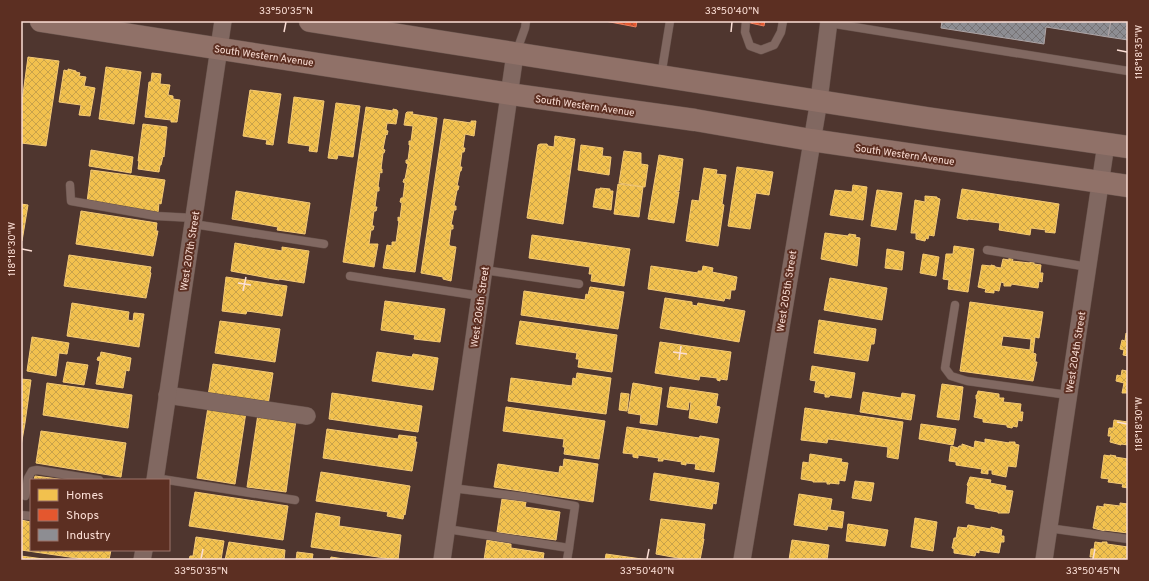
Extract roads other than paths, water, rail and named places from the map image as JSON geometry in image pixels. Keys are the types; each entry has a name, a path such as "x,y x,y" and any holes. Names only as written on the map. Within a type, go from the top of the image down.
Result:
{"main road":[{"name":"South Western Avenue","path":"42,21 510,94 695,120 811,140 1128,186"},
{"path":"310,21 927,118 1128,147"}],"street":[{"name":"West 207th Street","path":"155,479 223,21"},
{"name":"West 205th Street","path":"742,560 818,100 829,22"},
{"name":"West 206th Street","path":"442,560 515,54"},
{"name":"West 204th Street","path":"1044,560 1106,144"},
{"path":"167,395 307,416"}],"lane":[{"path":"515,54 525,28 526,21"},
{"path":"661,77 670,21"},
{"path":"746,21 744,32 750,46 761,50 774,46 781,32 782,21"},
{"path":"829,22 1128,71"},
{"path":"70,185 71,201 324,244"},
{"path":"987,250 1088,267"},
{"path":"484,270 579,284"},
{"path":"350,276 480,296"},
{"path":"955,305 945,368 951,376 967,381 1068,395"},
{"path":"25,496 28,478 32,471 37,470 93,479"},
{"path":"170,481 295,500"},
{"path":"452,488 524,497 575,506 568,560"},
{"path":"1048,528 1128,539"},
{"path":"446,529 569,548"}]}
